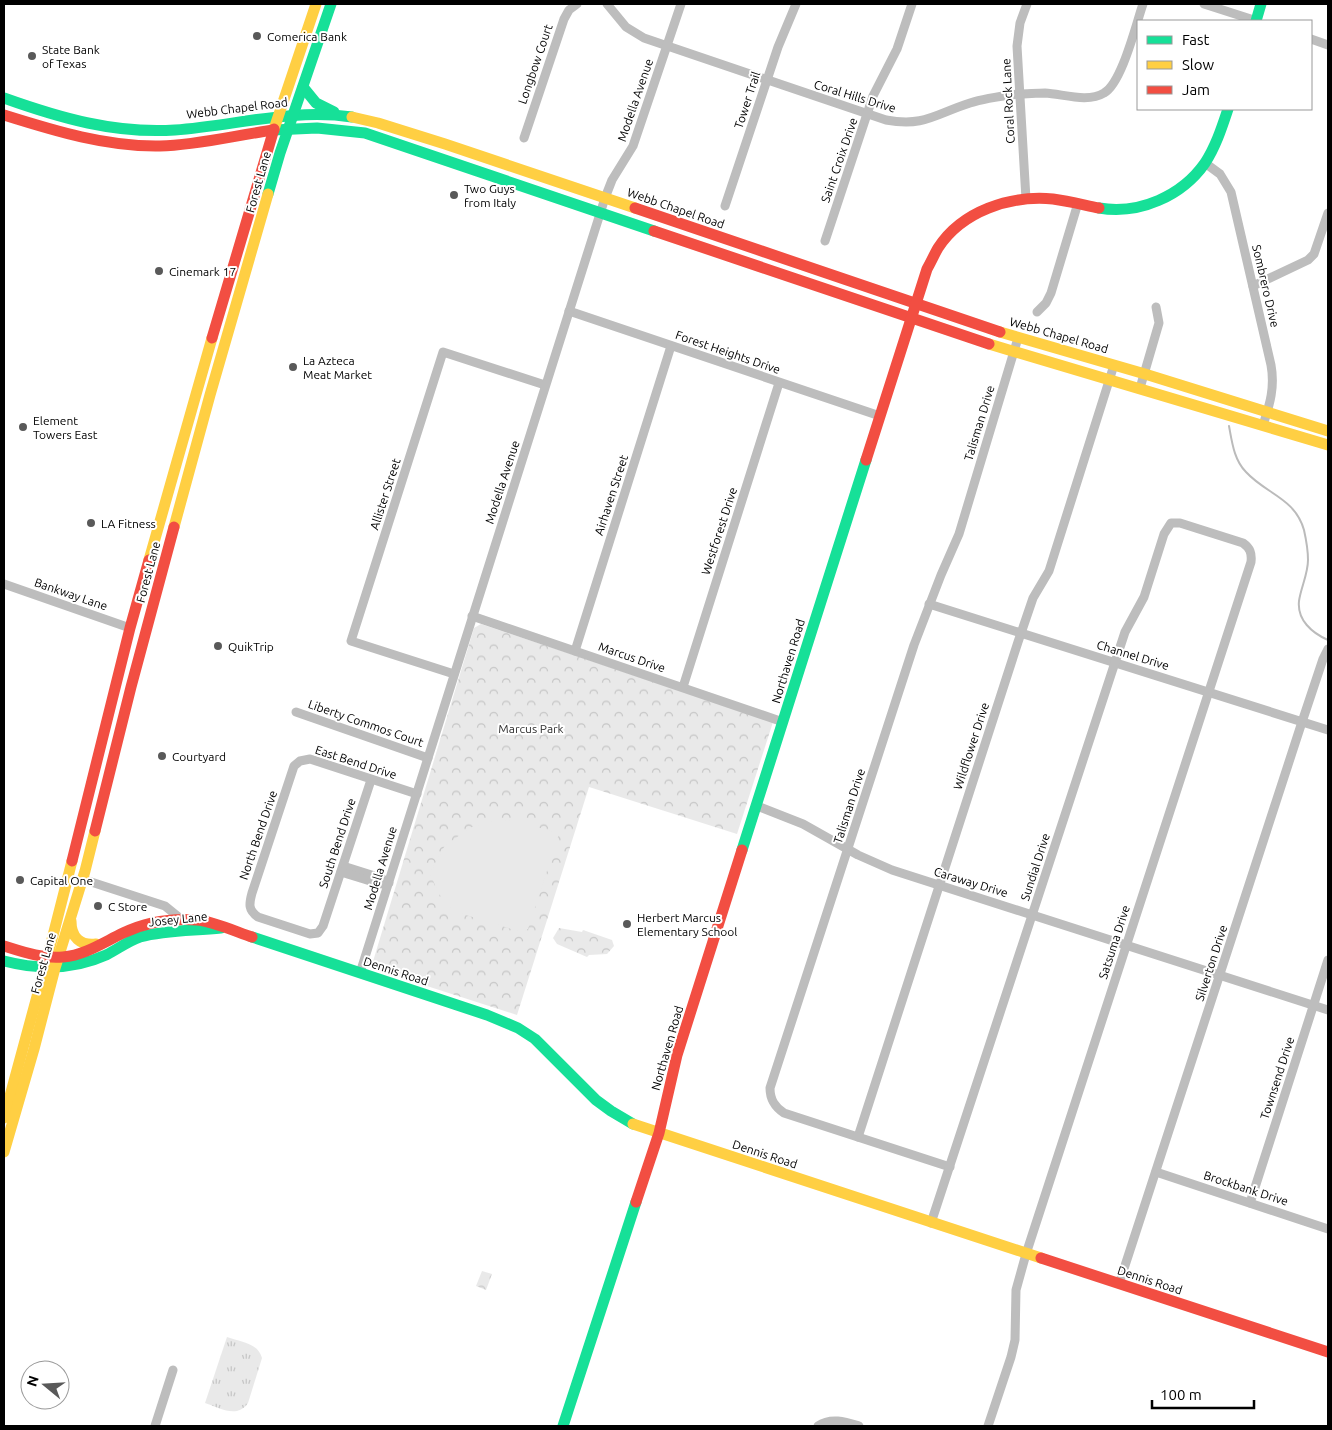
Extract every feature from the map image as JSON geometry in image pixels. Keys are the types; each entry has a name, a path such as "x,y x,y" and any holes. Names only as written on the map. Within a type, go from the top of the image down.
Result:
{"main road":[{"name":"Forest Lane","path":"4,1152 30,1064 51,962 57,920 130,628 224,293 273,131 316,4"},
{"name":"Forest Lane","path":"4,1118 38,992 70,918 82,879 115,749 216,376 288,129 331,4"},
{"path":"1256,20 1261,4"},
{"path":"309,26 322,30"},
{"path":"303,86 311,100 319,106 345,116"},
{"name":"Webb Chapel Road","path":"4,98 68,120 124,130 151,131 197,127 279,115 345,116 364,120 458,148 1018,338 1114,365 1328,431"},
{"name":"Northaven Road","path":"563,1426 659,1133 678,1055 927,269 948,235 977,212 996,204 1026,198 1050,199 1120,210 1152,203 1174,193 1191,180 1205,163 1218,140 1228,110"},
{"path":"4,115 92,140 136,145 160,146 288,129 324,128 365,133 1013,352 1328,445"},
{"path":"92,140 94,125"},
{"path":"396,143 398,130"},
{"path":"224,293 239,298"},
{"path":"201,371 216,376"},
{"path":"174,470 189,474"},
{"path":"130,628 146,633"},
{"path":"101,745 115,749"},
{"path":"77,842 91,846"},
{"path":"70,918 73,935 78,941 91,945 105,942"},
{"name":"Josey Lane","path":"4,961 20,964 94,960 134,940 146,930 181,919 200,920 223,928"},
{"path":"24,952 42,946 57,920"},
{"name":"Dennis Road","path":"223,928 487,1015 509,1024 533,1038 550,1052 574,1079 604,1107 636,1125 1328,1352"},
{"name":"Josey Lane","path":"4,946 51,962 80,953 126,931 223,928"},
{"path":"20,964 35,977 38,992"}],"street":[{"name":"Longbow Court","path":"524,138 564,19 569,10 578,4"},
{"name":"Coral Hills Drive","path":"607,4 626,27 644,38 886,120 912,123 928,120 970,103 994,97 1045,93 1091,97 1103,94 1112,88 1120,73 1137,22"},
{"name":"Modella Avenue","path":"360,973 600,212 612,180 633,146 681,4"},
{"name":"Tower Trail","path":"725,206 766,80 796,4"},
{"name":"Saint Croix Drive","path":"825,241 879,82 897,49 912,4"},
{"name":"Coral Rock Lane","path":"1026,4 1020,23 1017,46 1026,198"},
{"name":"Coral Hills Drive","path":"1138,20 1143,4"},
{"path":"1204,4 1253,20"},
{"path":"1312,39 1328,45"},
{"name":"Sombrero Drive","path":"1205,163 1220,174 1231,192 1274,379 1263,425"},
{"path":"1037,312 1046,303 1051,293 1078,203"},
{"path":"1253,286 1308,260 1314,254 1328,213"},
{"path":"1140,388 1159,323 1156,307"},
{"name":"Forest Heights Drive","path":"569,311 880,416"},
{"name":"Talisman Drive","path":"950,1167 784,1113 776,1108 770,1095 770,1088 929,604 959,534 1018,338"},
{"name":"Airhaven Street","path":"575,651 671,346"},
{"name":"Allister Street","path":"454,674 350,641 443,352 546,385"},
{"name":"Wildflower Drive","path":"858,1137 1033,598 1049,571 1114,365"},
{"name":"Westforest Drive","path":"683,687 779,383"},
{"name":"Sundial Drive","path":"932,1223 1125,632 1144,597 1164,534 1172,523"},
{"name":"Satsuma Drive","path":"988,1426 1015,1340 1016,1290 1026,1254 1251,562 1252,554 1249,547 1243,543 1180,523 1172,523"},
{"name":"Bankway Lane","path":"4,584 130,628"},
{"name":"Channel Drive","path":"929,604 1328,730"},
{"name":"Marcus Drive","path":"472,616 783,722"},
{"name":"Silverton Drive","path":"1119,1284 1302,722 1323,659 1328,650"},
{"name":"Liberty Commos Court","path":"296,712 428,758"},
{"name":"East Bend Drive","path":"293,771 294,766 300,761 310,759 417,794"},
{"name":"North Bend Drive","path":"293,771 252,893 250,909 258,917 310,934 321,930 327,915"},
{"name":"South Bend Drive","path":"327,915 371,780"},
{"name":"Caraway Drive","path":"757,806 803,824 880,865 1328,1010"},
{"path":"342,869 380,884 389,883"},
{"path":"82,879 164,906 181,919"},
{"name":"Townsend Drive","path":"1250,1203 1328,960"},
{"name":"Brockbank Drive","path":"1156,1172 1328,1229"},
{"path":"155,1426 173,1370"},
{"path":"818,1426 838,1420 859,1426"}],"green space":[{"name":"Marcus Park","path":"481,624 773,722 737,834 589,787 517,1015 371,968 474,628"},
{"path":"495,820 519,821 559,834 528,929 521,932 451,909 437,890 430,873 444,847 469,828"},
{"path":"559,928 582,932 583,930 612,940 614,946 607,954 589,955 587,957 557,944 553,938"},
{"path":"482,1271 492,1274 486,1290 476,1286"},
{"path":"227,1337 253,1346 262,1358 248,1403 244,1408 234,1411 228,1411 205,1403"}],"waterway":[{"path":"1229,426 1234,451 1242,467 1262,486 1287,503 1300,519 1305,533 1308,560 1299,601 1300,614 1311,630 1328,640"}],"traffic: fast":[{"path":"268,194 280,153 331,4"},
{"path":"1256,20 1261,4"},
{"path":"303,87 316,103 334,112"},
{"path":"4,98 67,118 131,130 175,130 285,116 330,115 352,117"},
{"path":"1099,208 1129,209 1144,206 1172,194 1184,185 1195,175 1209,157 1228,110"},
{"path":"274,130 317,128 365,133 654,231"},
{"path":"742,850 866,460"},
{"path":"4,961 30,966 68,966 94,960 140,937 170,932 221,928"},
{"path":"252,937 487,1015 518,1028 535,1039 596,1100 633,1124"},
{"path":"563,1426 636,1202"}],"traffic: slow":[{"path":"274,129 316,4"},
{"path":"352,117 445,144 635,208"},
{"path":"174,527 268,194"},
{"path":"1000,332 1145,374 1328,431"},
{"path":"149,560 212,338"},
{"path":"989,344 1328,445"},
{"path":"4,1152 95,831"},
{"path":"4,1118 72,861"},
{"path":"71,921 73,932 81,942 96,944"},
{"path":"633,1124 1041,1258"}],"traffic: jam":[{"path":"4,115 81,137 140,146 189,144 274,130"},
{"path":"212,338 274,129"},
{"path":"866,460 927,269 938,248 948,235 960,224 988,208 1020,200 1053,199 1099,208"},
{"path":"635,208 1000,332"},
{"path":"654,231 989,344"},
{"path":"95,831 174,527"},
{"path":"72,861 130,628 149,560"},
{"path":"636,1202 659,1133 677,1055 742,850"},
{"path":"4,946 41,956 71,956 87,951 141,926 178,920 210,922 252,937"},
{"path":"1041,1258 1328,1352"}],"place":[{"name":"Comerica Bank","path":"257,36"},
{"name":"State Bank of Texas","path":"32,56"},
{"name":"Two Guys from Italy","path":"454,195"},
{"name":"Cinemark 17","path":"159,271"},
{"name":"La Azteca Meat Market","path":"293,367"},
{"name":"Element Towers East","path":"23,427"},
{"name":"LA Fitness","path":"91,523"},
{"name":"QuikTrip","path":"218,646"},
{"name":"Courtyard","path":"162,756"},
{"name":"Capital One","path":"20,880"},
{"name":"C Store","path":"98,906"},
{"name":"Herbert Marcus Elementary School","path":"627,924"}]}
